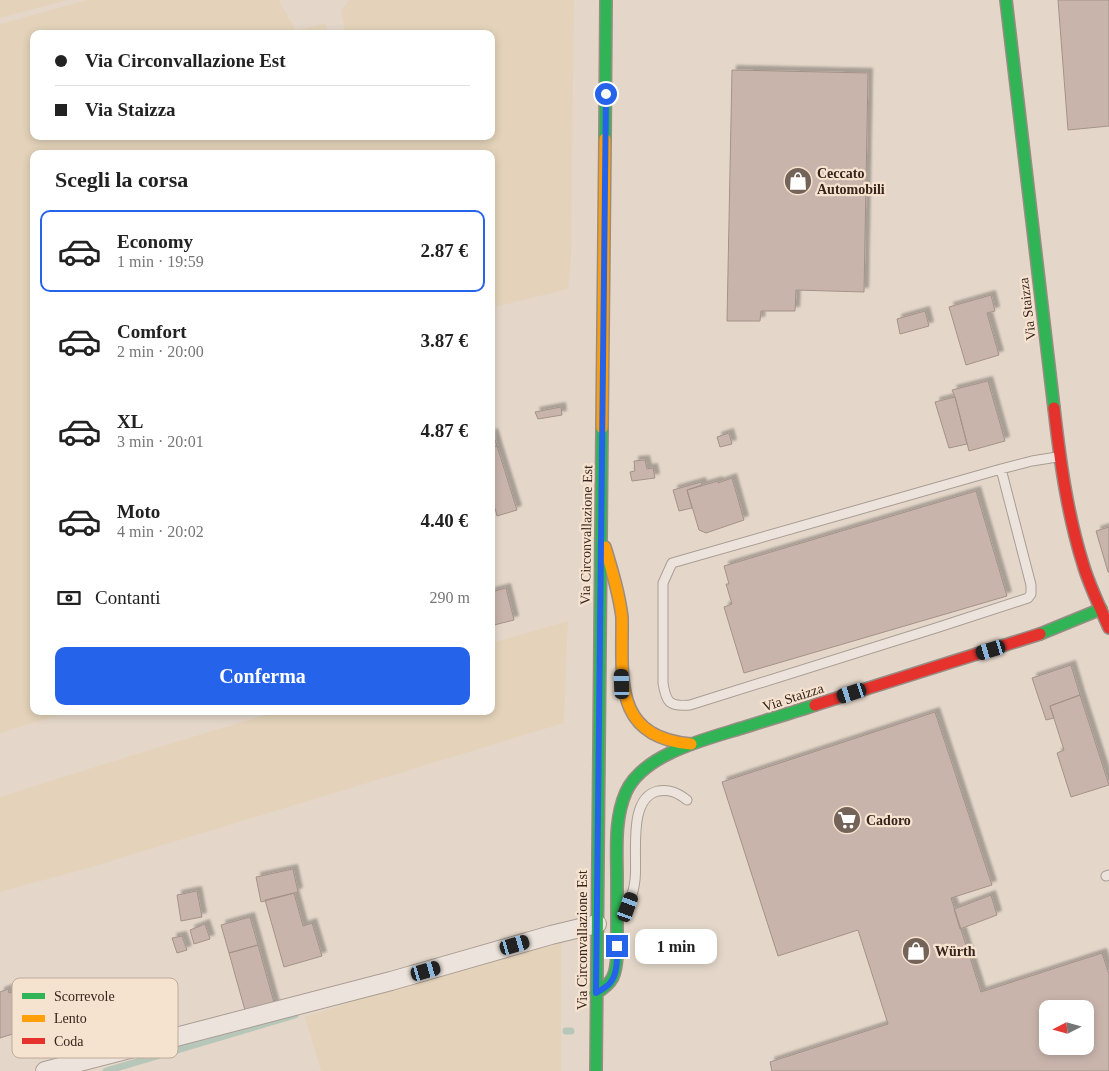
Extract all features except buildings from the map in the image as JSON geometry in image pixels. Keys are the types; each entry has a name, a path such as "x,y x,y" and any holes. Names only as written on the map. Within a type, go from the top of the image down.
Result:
{"street":[{"name":"Via Circonvallazione Est","path":"596,1071 606,0"},
{"name":"Via Staizza","path":"1006,0 1066,497 1083,565 1109,628"},
{"name":"Via Staizza","path":"601,534 620,599 622,684 630,709 639,722 652,733 671,741 691,744"},
{"name":"Via Staizza","path":"596,993 611,983 615,975 617,962 617,830 624,797 630,784 642,770 670,753 691,744 991,650 1048,631 1101,609"},
{"path":"178,1036 391,981 551,935 597,924"},
{"path":"45,1071 95,1058"}],"lane":[{"path":"1001,469 1031,584 1031,594 1028,598 706,701 678,706 671,703 665,695 663,683 664,583 672,563 1001,469 1032,461 1060,457"},
{"path":"617,929 632,894 635,878 638,819 642,803 650,795 662,791 674,792 687,800"}],"shaded area":[{"path":"0,0 68,0 0,18"},
{"path":"87,0 279,0 295,30 30,30 30,140 495,140 495,30 344,30 341,10 349,0 574,0 571,260 568,289 495,307 495,150 30,150 30,715 60,715 0,733 0,24"},
{"path":"325,23 327,30 300,30"},
{"path":"568,621 564,723 88,868 0,892 0,797 265,715 495,715 495,642"},
{"path":"561,933 561,1071 321,1071 305,1017"}],"waterway":[{"path":"178,1050 295,1015"},
{"path":"566,1031 571,1031"},
{"path":"106,1071 150,1058"}],"traffic: fast":[{"path":"605,139 606,0"},
{"path":"1006,0 1054,408"},
{"path":"596,1071 602,428"},
{"path":"1040,634 1101,609"},
{"path":"596,993 610,982 616,968 618,824 622,802 634,779 661,758 694,743 815,705"}],"traffic: slow":[{"path":"602,428 605,139"},
{"path":"605,547 613,573 622,617 623,681 627,700 634,716 647,730 665,739 691,744"}],"traffic: jam":[{"path":"1054,408 1068,506 1077,545 1091,588 1109,628"},
{"path":"815,705 1040,634"}],"place":[{"name":"Ceccato Automobili","path":"798,181"},
{"name":"Cadoro","path":"847,820"},
{"name":"Würth","path":"916,951"}],"route":[{"path":"606,94 596,993 611,983 615,975 617,946"}]}
